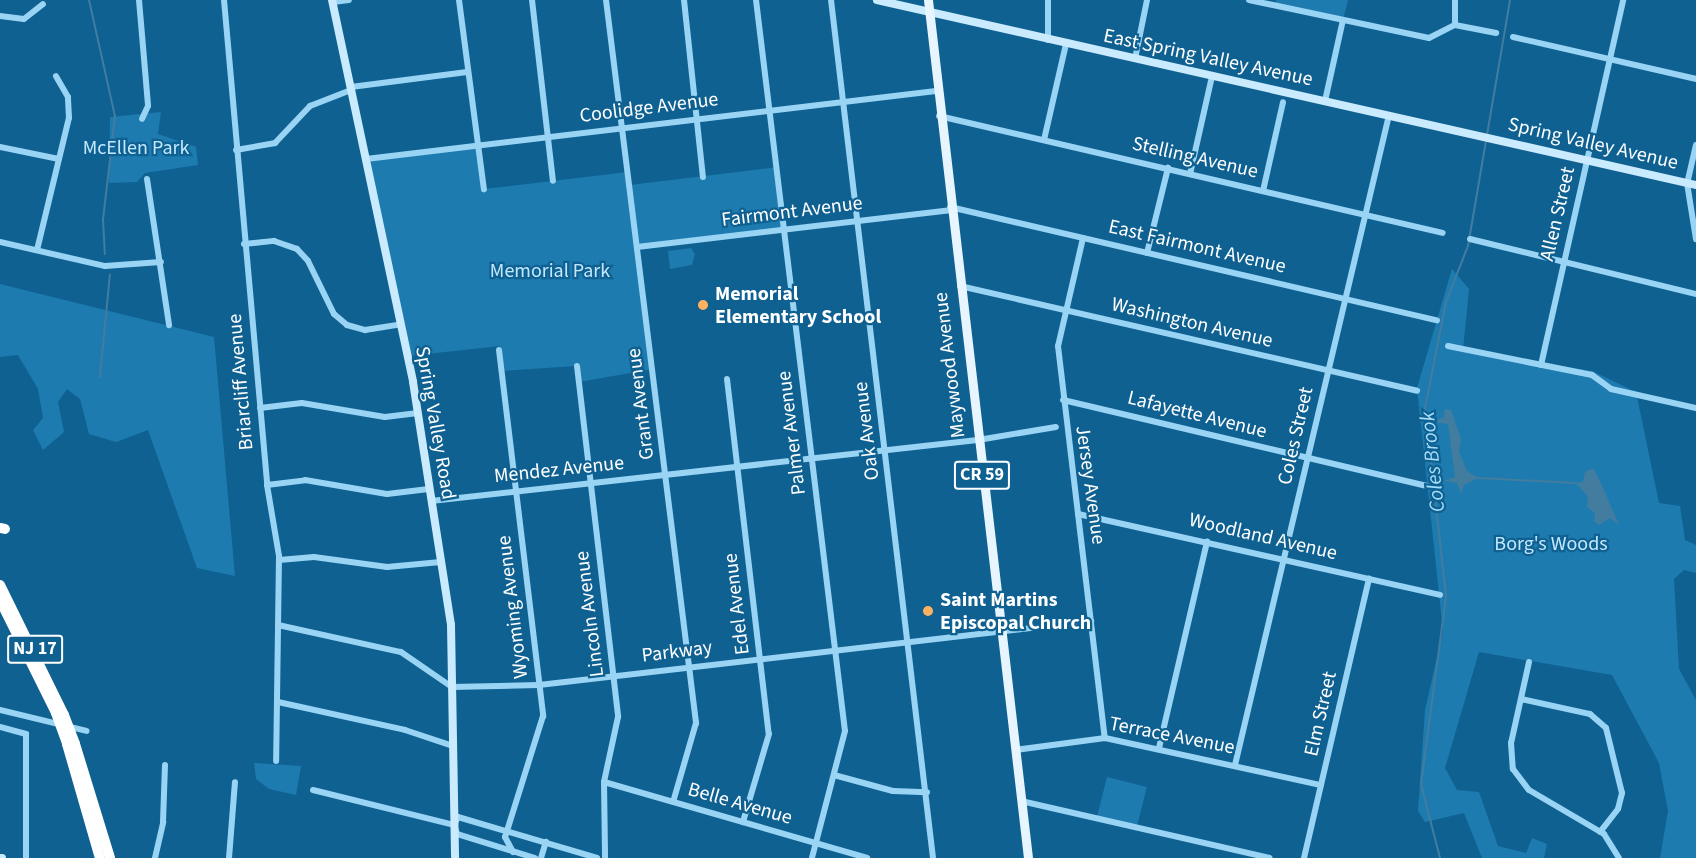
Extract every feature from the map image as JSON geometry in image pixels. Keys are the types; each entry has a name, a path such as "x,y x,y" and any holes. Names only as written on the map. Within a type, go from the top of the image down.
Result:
{"highway":[{"name":"NJ 17","path":"0,585 60,714 110,858"},
{"name":"NJ 17","path":"0,600 60,714"},
{"name":"NJ 17","path":"71,744 100,858"}],"main road":[{"name":"CR 59","path":"928,10 929,0"},
{"name":"Maywood Avenue","path":"928,10 1028,858"}],"street":[{"path":"139,0 148,106 142,119"},
{"name":"Briarcliff Avenue","path":"224,0 267,485 279,560 276,761"},
{"path":"332,1 349,0"},
{"path":"459,0 476,146 484,189"},
{"path":"532,0 553,181"},
{"name":"Grant Avenue","path":"606,0 696,723 673,802"},
{"path":"684,0 703,177"},
{"name":"Palmer Avenue","path":"756,0 772,111 845,731 812,858"},
{"name":"Oak Avenue","path":"831,0 927,792 933,858"},
{"path":"877,0 928,10"},
{"path":"1048,0 1048,40"},
{"path":"1135,59 1147,0"},
{"path":"1249,0 1429,38 1455,25 1496,33"},
{"path":"1455,0 1455,25"},
{"name":"Allen Street","path":"1541,365 1623,0"},
{"name":"Spring Valley Road","path":"332,1 418,413 451,625 455,858"},
{"path":"0,16 24,19 43,4"},
{"name":"East Spring Valley Avenue","path":"928,10 1048,40 1486,136"},
{"path":"1324,101 1343,20"},
{"path":"1513,37 1696,79"},
{"path":"1044,140 1066,44"},
{"path":"236,150 275,143 310,106 351,88 467,72"},
{"path":"37,250 70,109 64,86 56,76"},
{"path":"1190,174 1212,76"},
{"name":"Coolidge Avenue","path":"366,159 936,91"},
{"path":"1263,191 1283,102"},
{"name":"Coles Street","path":"1236,765 1389,115"},
{"name":"Stelling Avenue","path":"939,116 1443,233"},
{"name":"Spring Valley Avenue","path":"1486,136 1692,184"},
{"path":"1696,145 1692,184 1696,239"},
{"path":"0,147 59,159"},
{"path":"1147,253 1167,168"},
{"path":"147,179 169,324"},
{"name":"Fairmont Avenue","path":"637,247 950,209"},
{"name":"East Fairmont Avenue","path":"950,209 1437,320"},
{"name":"Jersey Avenue","path":"1083,238 1058,346 1105,738"},
{"path":"1470,239 1696,294"},
{"path":"0,242 111,267 161,262"},
{"path":"244,244 274,242 297,249 308,261 334,314 347,325 365,330 401,324"},
{"name":"Washington Avenue","path":"959,286 1417,392"},
{"path":"1448,346 1592,375 1622,392 1696,408"},
{"name":"Wyoming Avenue","path":"499,350 543,716 508,831"},
{"name":"Lincoln Avenue","path":"577,366 614,676 618,728 604,782 605,858"},
{"name":"Edel Avenue","path":"726,379 769,734 743,822"},
{"name":"Lafayette Avenue","path":"1063,400 1428,486"},
{"path":"260,408 302,403 385,417 418,413"},
{"name":"Mendez Avenue","path":"431,501 978,440 1056,427"},
{"path":"267,485 305,480 381,493 429,489"},
{"name":"Woodland Avenue","path":"1078,514 1207,540 1440,595"},
{"path":"1159,748 1207,540"},
{"path":"279,560 314,557 387,567 441,562"},
{"name":"Elm Street","path":"1304,858 1369,578"},
{"name":"Parkway","path":"452,687 539,685 1091,621"},
{"path":"278,625 400,652 452,687"},
{"path":"1529,662 1510,752 1516,776 1529,790 1600,832 1619,858"},
{"path":"1521,699 1590,714 1606,728 1622,793 1618,809 1600,832"},
{"path":"278,702 405,730 453,746"},
{"path":"0,710 87,731"},
{"path":"0,727 26,734 26,858"},
{"name":"Terrace Avenue","path":"1015,750 1105,738 1322,785"},
{"path":"155,858 163,822 165,765"},
{"path":"834,775 893,791 927,792"},
{"path":"229,858 235,782"},
{"name":"Belle Avenue","path":"604,782 867,858"},
{"path":"313,790 454,825"},
{"path":"1021,801 1270,858"},
{"path":"535,858 457,834 454,825 458,817 597,858"},
{"path":"508,831 504,843 513,852"},
{"path":"541,858 546,842"}],"green space":[{"path":"1276,0 1348,0 1343,20 1275,6"},
{"name":"McEllen Park","path":"161,112 158,134 196,147 198,165 145,173 137,182 109,183 110,117"},
{"name":"Memorial Park","path":"476,146 484,189 628,172 630,185 778,167 785,229 638,247 653,369 579,382 576,366 501,371 500,346 408,356 366,159"},
{"path":"691,248 695,254 692,265 670,269 668,251"},
{"name":"Borg's Woods","path":"1452,269 1469,289 1463,350 1592,371 1636,392 1659,503 1680,506 1685,540 1696,545 1696,573 1684,570 1674,579 1679,669 1696,700 1696,858 1660,858 1668,811 1659,763 1612,675 1479,652 1445,768 1457,790 1479,792 1498,846 1526,853 1532,838 1547,844 1544,858 1482,858 1464,813 1425,822 1418,811 1425,710 1443,631 1417,388"},
{"path":"0,284 214,337 235,576 197,568 148,430 116,442 89,434 80,399 67,389 58,402 64,432 43,450 33,430 43,418 38,389 18,355 0,357"},
{"path":"254,763 301,766 296,795 269,789 256,779"},
{"path":"1107,777 1147,787 1137,827 1097,817"}],"shaded area":[{"path":"1445,409 1451,410 1461,439 1459,452 1467,471 1478,478 1464,485 1461,494 1457,483 1444,481 1455,477 1448,424 1434,422 1444,417"},
{"path":"1593,468 1619,525 1610,518 1599,525 1594,521 1595,513 1587,507 1588,497 1576,483 1583,482 1585,472"}],"waterway":[{"path":"89,0 115,116 103,219 105,254"},
{"name":"Coles Brook","path":"1440,858 1421,784 1446,596 1425,408 1446,302 1468,246 1510,0"},
{"path":"100,377 110,274"},
{"path":"1478,478 1576,483"}],"place":[{"name":"Memorial Elementary School","path":"703,305"},
{"name":"Saint Martins Episcopal Church","path":"928,611"}]}
